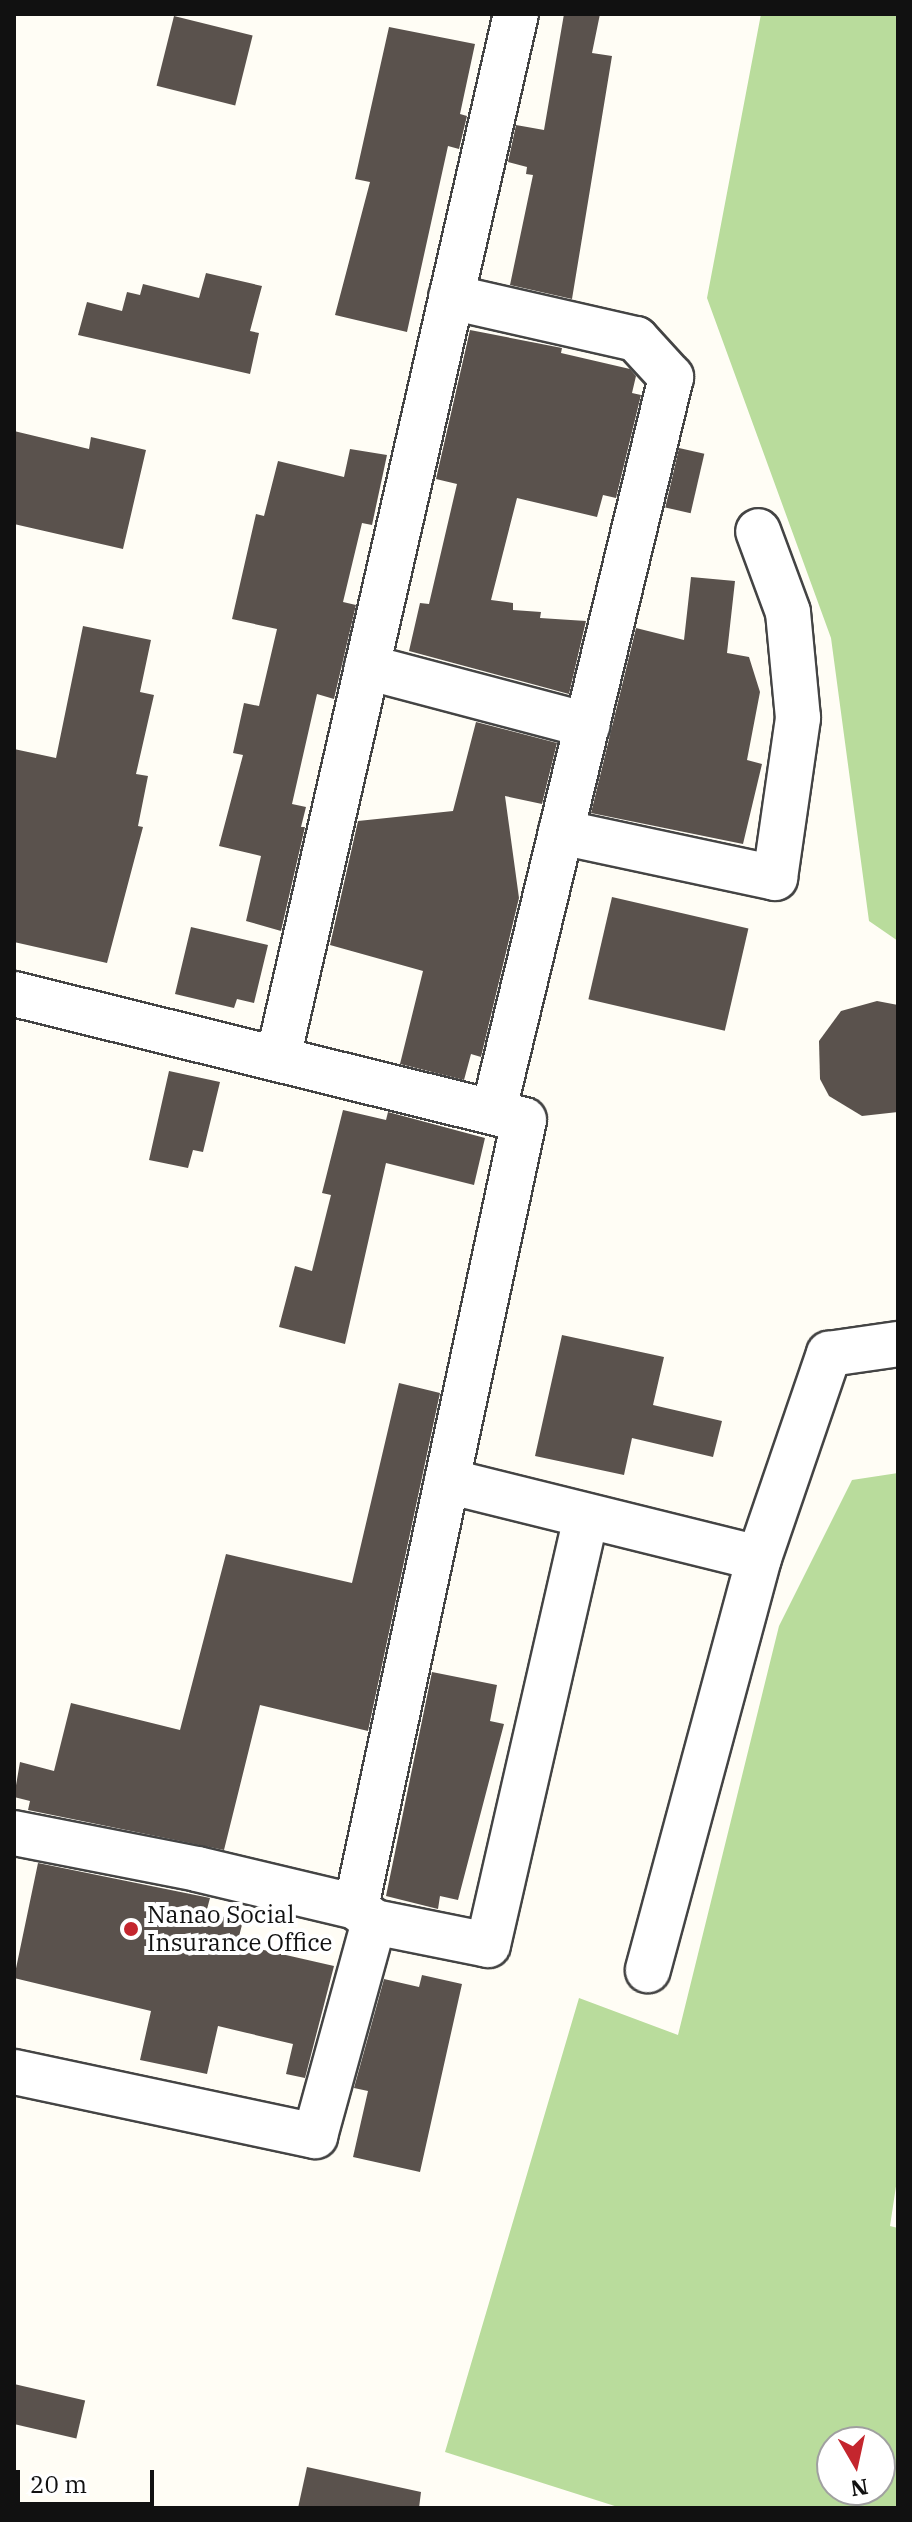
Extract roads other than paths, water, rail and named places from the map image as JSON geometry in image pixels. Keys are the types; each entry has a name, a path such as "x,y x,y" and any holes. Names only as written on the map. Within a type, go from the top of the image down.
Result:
{"street":[{"path":"278,1058 516,14"},
{"path":"451,297 636,339 671,377 494,1109"},
{"path":"561,832 775,878 798,718 788,612 758,531"},
{"path":"367,667 587,725"},
{"path":"14,994 494,1109 524,1120 447,1481 365,1914 315,2136 14,2072"},
{"path":"648,1970 759,1558 829,1354 898,1344"},
{"path":"447,1481 759,1558"},
{"path":"14,1833 488,1945 586,1516"}],"place":[{"name":"Nanao Social Insurance Office","path":"131,1929"}]}
